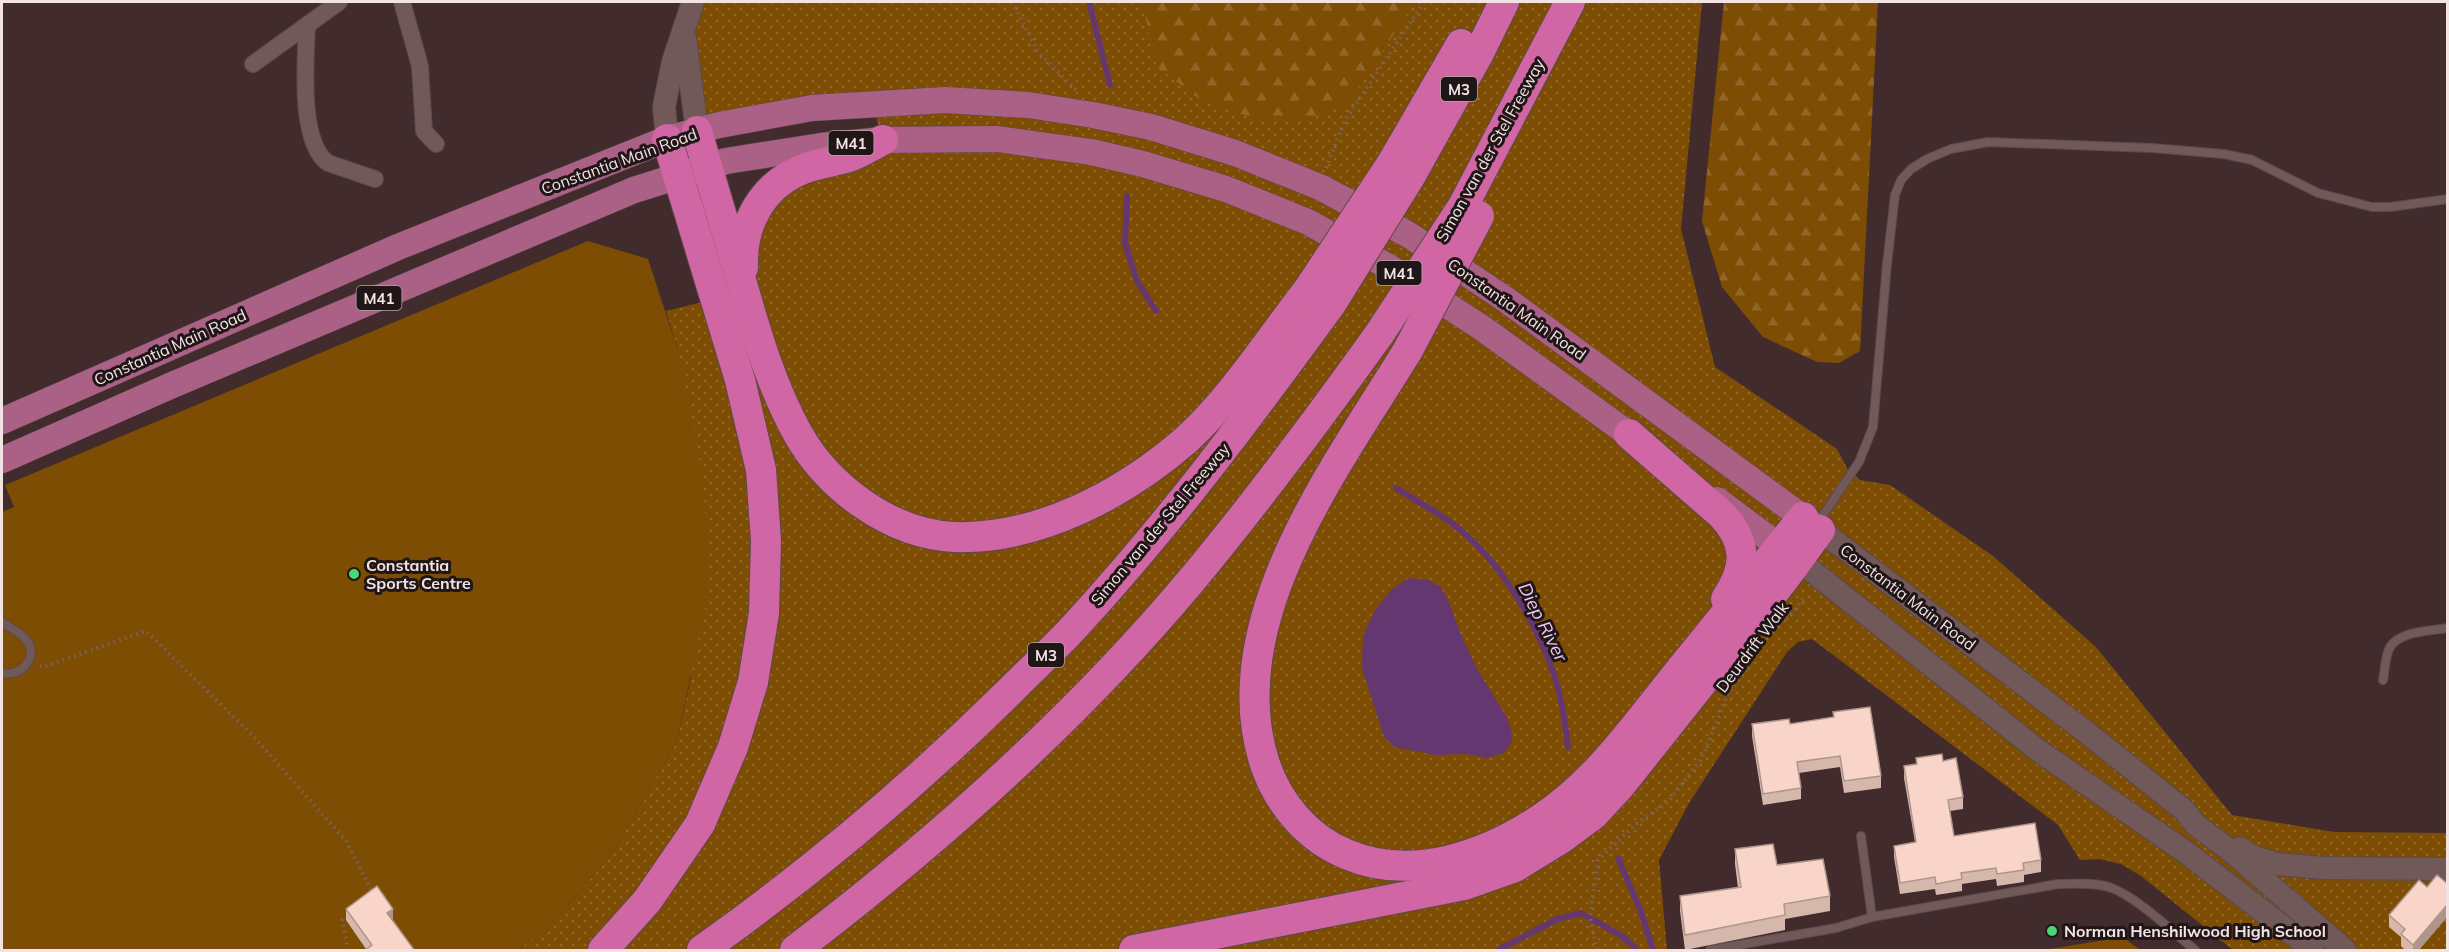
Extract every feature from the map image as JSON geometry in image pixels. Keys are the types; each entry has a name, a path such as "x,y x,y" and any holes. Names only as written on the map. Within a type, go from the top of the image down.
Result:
{"highway":[{"path":"697,131 767,370 798,434 836,484 891,521 952,537 1009,532 1062,516 1100,499 1151,468 1186,439 1319,297 1402,169 1456,53 1483,2"},
{"name":"M3","path":"1402,169 1479,53 1504,2"},
{"path":"1570,2 1552,38 1519,128 1471,211 1408,350 1328,482 1284,562 1267,609 1255,668 1254,697 1257,737 1272,783 1287,807 1306,830 1342,853 1376,865 1419,866 1456,859 1498,843 1543,818 1574,792 1634,729 1685,665 1789,553"},
{"path":"603,951 648,901 700,824 733,747 753,682 764,614 766,541 761,470 741,380 667,139"},
{"path":"744,292 744,239 753,213 764,197 779,183 796,173 851,156 883,140"},
{"name":"Simon van der Stel Freeway","path":"795,951 899,869 1019,762 1133,645 1189,583 1291,456 1471,211"},
{"name":"Simon van der Stel Freeway","path":"702,951 802,877 859,829 970,730 1076,625 1246,421 1319,297"},
{"path":"1629,434 1722,515 1734,531 1742,549 1741,566 1734,587 1700,636 1685,665"},
{"path":"1134,951 1454,887 1515,867 1562,838 1593,815 1620,786 1812,524"}],"main road":[{"path":"667,139 663,107 673,62 693,2"},
{"path":"684,30 697,131"},
{"name":"Constantia Main Road","path":"2,421 398,247 667,139 697,131 812,108 945,100 1028,105 1151,127 1235,153 1322,188 1409,235 1550,331 1812,524 2086,732 2184,810 2196,825 2272,886 2345,951"},
{"name":"Constantia Main Road","path":"2,460 203,372 634,190 706,165 822,146 883,140 998,139 1091,152 1143,164 1226,189 1308,222 1389,267 1485,330 1629,434 1789,553 2039,751 2187,853 2313,951"},
{"path":"2184,810 2199,817 2240,848 2264,861 2277,864 2324,868 2448,869"},
{"path":"2187,853 2239,878 2272,886 2292,882 2324,868"}],"street":[{"path":"252,64 339,2"},
{"path":"402,2 420,66 424,131 436,144"},
{"path":"307,25 305,99 317,151 328,163 375,179"}],"lane":[{"path":"1812,524 1859,462 1873,427 1895,195 1901,180 1911,169 1927,159 1952,149 1988,142 2152,148 2224,154 2252,160 2318,193 2372,207 2390,207 2448,199"},
{"path":"2,622 27,641 30,648 28,662 19,672 2,673"},
{"path":"2383,680 2389,649 2394,643 2409,635 2448,628"},
{"path":"1861,836 1872,917"},
{"path":"1710,951 1836,928 1872,917 2058,884 2109,887 2132,899 2195,951"}],"path":[{"path":"1012,2 1039,53 1082,96"},
{"path":"1324,173 1344,122 1424,2"},
{"name":"Deurdrift Walk","path":"1783,625 1805,597"},
{"path":"28,662 43,667 146,631 253,736 346,841 375,897"},
{"name":"Deurdrift Walk","path":"1597,951 1590,918 1598,860 1636,824 1668,802 1702,758 1728,693 1754,660"},
{"path":"348,951 342,921 350,915"}],"green space":[{"path":"693,2 1702,2 1681,229 1715,367 1837,449 1848,470 1860,480 1890,485 1993,556 2096,647 2232,815 2334,832 2447,833 2447,950 2233,950 2141,876 2121,864 2100,859 2080,860 2058,825 1812,639 1798,642 1787,652 1689,803 1659,860 1667,950 518,950 561,914 615,849 677,741 691,678 679,354 666,311 744,292 753,213 882,140 873,103 697,131"},
{"path":"1143,2 1415,2 1348,104 1302,121 1255,119 1198,98 1157,67"},
{"path":"1724,2 1878,2 1860,351 1839,363 1817,362 1763,337 1722,287 1702,221"},
{"name":"Constantia Sports Centre","path":"588,241 648,259 679,354 701,469 708,538 705,609 677,741 615,849 561,914 518,950 2,950 2,512 14,507 5,485"},
{"path":"2123,937 2140,950 2044,950"}],"shaded area":[{"path":"1409,578 1428,580 1440,586 1449,602 1477,669 1506,716 1512,742 1504,753 1487,758 1466,754 1435,755 1395,747 1384,737 1362,668 1363,636 1375,610 1392,589"}],"building":[{"path":"1870,707 1881,776 1844,781 1840,756 1797,762 1801,788 1763,794 1752,724 1789,719 1790,724 1834,717 1833,712"},
{"path":"1942,754 1943,761 1956,758 1963,797 1948,800 1954,836 2035,823 2041,860 2023,863 2024,870 1997,874 1996,868 1961,873 1962,879 1936,884 1935,877 1900,883 1894,846 1916,842 1904,766 1917,764 1916,758"},
{"path":"1773,844 1777,865 1823,859 1830,896 1784,904 1785,915 1685,935 1680,896 1741,887 1735,849"},
{"path":"2437,875 2448,884 2448,908 2446,906 2413,945 2401,934 2405,929 2389,915 2419,880 2427,887"},
{"path":"377,886 393,909 387,913 415,951 364,951 372,945 346,909"}],"waterway":[{"name":"Diep River","path":"1089,2 1110,85"},
{"name":"Diep River","path":"1127,196 1125,243 1137,281 1156,311"},
{"name":"Diep River","path":"1396,488 1458,528 1476,544 1509,585 1537,633 1548,658 1562,706 1568,747"},
{"name":"Diep River","path":"1618,858 1641,912 1653,950"},
{"path":"1498,950 1557,919 1581,913 1622,936 1637,950"}],"place":[{"name":"Constantia Sports Centre","path":"354,574"},
{"name":"Norman Henshilwood High School","path":"2052,931"}]}
